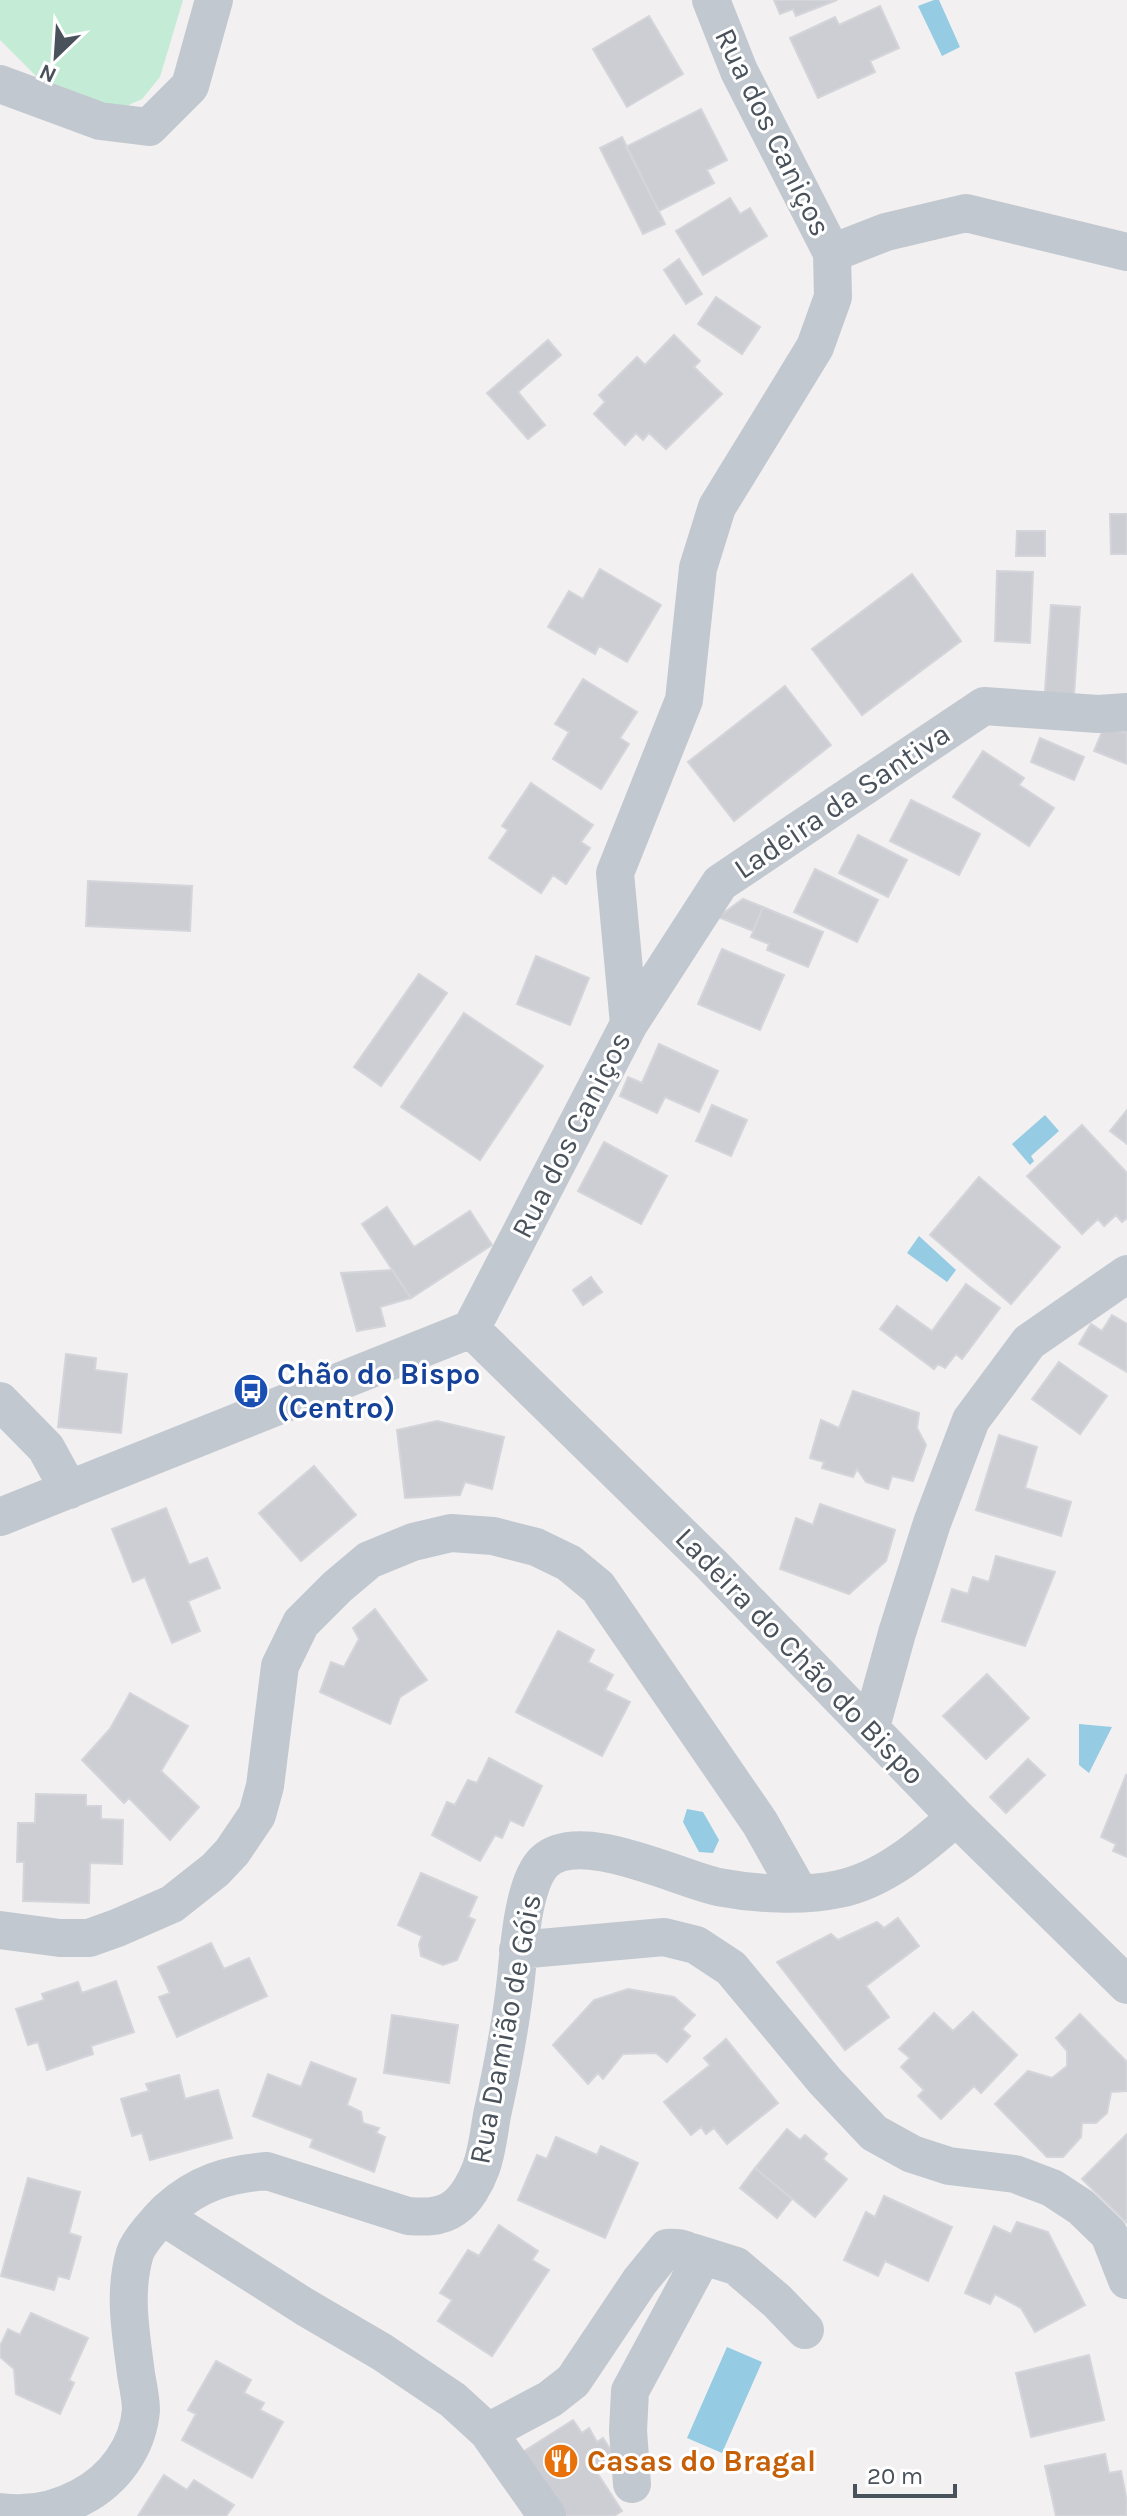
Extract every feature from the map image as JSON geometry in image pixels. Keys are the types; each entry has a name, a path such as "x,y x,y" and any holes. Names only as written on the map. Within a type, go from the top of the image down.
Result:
{"street":[{"path":"0,84 100,121 149,127 190,86 214,0"},
{"name":"Rua dos Caniços","path":"471,1329 629,1024 615,873 684,700 698,568 717,507 815,347 833,297 832,253 739,71 711,0"},
{"path":"832,253 886,232 966,213 1127,252"},
{"name":"Ladeira da Santiva","path":"629,1024 720,883 984,706 1098,714 1127,712"},
{"path":"871,1727 932,1523 971,1420 1029,1342 1127,1274"},
{"path":"0,1517 471,1329"},
{"name":"Ladeira do Chão do Bispo","path":"471,1329 701,1554 956,1817 1127,1985"},
{"path":"0,1401 46,1448 69,1490"},
{"path":"0,1930 60,1938 89,1938 172,1904 215,1870 232,1852 257,1815 265,1786 280,1666 301,1623 369,1560 413,1542 451,1533 493,1536 536,1547 569,1563 598,1587 760,1823 799,1892"},
{"name":"Rua Damião de Góis","path":"0,2512 13,2515 57,2510 87,2494 115,2471 135,2442 141,2409 128,2314 136,2251 162,2216 181,2199 208,2182 245,2172 267,2171 408,2216 432,2217 454,2208 469,2192 481,2168 504,2061 523,1915 535,1874 545,1861 558,1853 582,1850 616,1855 717,1887 759,1892 840,1889 874,1876 917,1852 956,1817"},
{"path":"518,1950 664,1937 696,1945 731,1968 825,2081 874,2133 912,2154 949,2166 1015,2174 1052,2188 1081,2207 1109,2234 1127,2280"},
{"path":"162,2216 382,2352 474,2416 547,2516"},
{"path":"488,2432 550,2399 573,2381 640,2281 667,2248 678,2247 736,2266 805,2330"},
{"path":"632,2484 628,2431 630,2391 700,2261 691,2252"}],"green space":[{"path":"0,0 183,0 160,77 142,99 120,109 41,81 0,40"}],"water":[{"path":"939,0 960,47 942,56 918,6"},
{"path":"1045,1115 1059,1131 1031,1156 1034,1161 1030,1165 1012,1144"},
{"path":"919,1236 956,1270 947,1282 907,1253"},
{"path":"1079,1724 1112,1727 1089,1773 1079,1765"},
{"path":"687,1809 703,1812 719,1840 713,1853 699,1852 683,1822"},
{"path":"727,2347 762,2362 722,2453 687,2438"}],"building":[{"path":"774,0 837,0 796,16 793,9 780,14"},
{"path":"880,6 899,48 870,61 875,72 818,98 790,38 835,17 839,25"},
{"path":"649,16 683,74 627,107 593,49"},
{"path":"701,109 727,160 707,170 714,183 659,211 626,147"},
{"path":"622,137 665,224 643,234 600,148"},
{"path":"730,198 740,214 750,208 767,236 703,275 676,231"},
{"path":"679,259 702,294 686,304 664,270"},
{"path":"716,297 760,327 742,354 698,324"},
{"path":"674,335 700,361 694,367 722,394 666,449 649,433 643,440 636,433 625,445 594,414 605,402 599,395 637,357 645,365"},
{"path":"548,340 561,355 518,392 545,425 528,439 487,393"},
{"path":"1110,514 1127,514 1127,554 1111,554"},
{"path":"1017,531 1045,531 1045,556 1016,556"},
{"path":"600,569 661,605 627,662 599,646 595,654 548,627 569,591 583,599"},
{"path":"997,571 1033,572 1030,643 995,641"},
{"path":"912,574 961,641 862,715 812,649"},
{"path":"1051,605 1080,607 1074,695 1044,705"},
{"path":"583,679 637,712 620,738 629,744 601,789 553,759 569,732 555,724"},
{"path":"785,686 831,745 734,821 688,762"},
{"path":"1127,724 1127,764 1094,751 1105,725 1124,733"},
{"path":"1040,738 1084,757 1074,780 1031,762"},
{"path":"983,751 1024,778 1019,785 1054,808 1029,846 953,797"},
{"path":"531,783 593,825 581,842 590,848 566,884 553,875 541,893 489,858 508,830 502,826"},
{"path":"911,800 980,834 959,875 890,841"},
{"path":"858,835 907,860 888,897 839,873"},
{"path":"815,869 878,900 857,942 794,912"},
{"path":"88,881 192,886 190,931 86,926"},
{"path":"743,899 763,907 753,931 718,917"},
{"path":"763,907 823,932 808,967 767,950 769,944 751,937"},
{"path":"722,949 784,975 760,1030 698,1004"},
{"path":"536,956 589,978 570,1025 517,1004"},
{"path":"419,974 447,993 381,1086 354,1067"},
{"path":"464,1013 543,1066 480,1160 401,1107"},
{"path":"659,1044 718,1071 699,1112 665,1097 657,1113 620,1096 628,1077 642,1083"},
{"path":"712,1105 747,1120 731,1156 696,1141"},
{"path":"1127,1110 1127,1144 1110,1131"},
{"path":"1082,1125 1127,1173 1127,1218 1122,1222 1116,1215 1104,1226 1098,1219 1082,1234 1027,1176"},
{"path":"604,1142 667,1176 641,1224 578,1191"},
{"path":"979,1177 1060,1247 1011,1304 930,1235"},
{"path":"387,1207 414,1247 470,1211 492,1245 411,1298 362,1224"},
{"path":"392,1270 411,1298 380,1307 385,1326 357,1331 341,1273"},
{"path":"591,1277 602,1292 583,1305 573,1290"},
{"path":"966,1284 1000,1308 962,1359 956,1354 945,1368 938,1364 934,1369 880,1329 897,1306 932,1331"},
{"path":"1112,1315 1127,1324 1127,1372 1079,1344 1091,1324 1102,1331"},
{"path":"66,1354 96,1358 95,1370 127,1374 121,1433 58,1427"},
{"path":"1059,1362 1107,1396 1080,1434 1032,1399"},
{"path":"853,1391 919,1413 917,1428 926,1445 913,1481 892,1476 888,1489 866,1482 857,1469 853,1477 822,1468 824,1462 810,1458 821,1420 839,1428"},
{"path":"437,1421 504,1437 492,1489 465,1482 460,1495 405,1498 397,1430"},
{"path":"999,1435 1037,1447 1025,1488 1071,1502 1061,1536 976,1510"},
{"path":"314,1466 356,1515 301,1561 259,1513"},
{"path":"820,1504 895,1530 886,1561 849,1594 780,1569 796,1518 813,1525"},
{"path":"166,1508 189,1565 207,1558 220,1588 188,1601 200,1631 172,1643 145,1577 133,1582 112,1529"},
{"path":"996,1556 1055,1572 1025,1646 942,1621 952,1589 968,1594 973,1577 989,1582"},
{"path":"375,1609 427,1680 400,1697 390,1724 320,1692 331,1662 344,1667 359,1639 353,1628"},
{"path":"558,1631 594,1650 588,1662 613,1675 605,1690 630,1702 602,1756 516,1712"},
{"path":"987,1674 1029,1718 986,1759 943,1716"},
{"path":"130,1693 188,1726 161,1771 199,1807 170,1840 129,1798 124,1803 82,1760 110,1729"},
{"path":"489,1758 542,1786 523,1826 510,1820 502,1838 495,1835 480,1861 432,1835 447,1802 455,1805 468,1780 477,1783"},
{"path":"1028,1759 1045,1775 1006,1813 990,1797"},
{"path":"1126,1775 1127,1857 1113,1851 1116,1844 1101,1837"},
{"path":"36,1794 86,1795 86,1806 101,1806 101,1819 123,1820 122,1864 90,1863 89,1903 23,1901 24,1862 17,1862 18,1823 35,1823"},
{"path":"421,1873 477,1897 468,1917 475,1920 457,1960 443,1965 421,1956 419,1944 422,1936 398,1925"},
{"path":"898,1918 919,1946 866,1986 889,2017 845,2050 777,1962 831,1934 838,1940 877,1922 884,1928"},
{"path":"211,1943 224,1969 249,1958 267,1996 177,2037 159,1997 170,1993 158,1967"},
{"path":"116,1981 134,2032 91,2046 93,2054 47,2070 38,2042 28,2045 16,2009 44,2000 42,1994 78,1982 82,1993"},
{"path":"628,1989 674,1997 695,2015 682,2029 690,2036 667,2062 656,2053 623,2054 603,2079 598,2073 588,2084 553,2045 594,2000"},
{"path":"973,2012 1017,2055 981,2093 974,2086 941,2119 918,2096 924,2090 901,2067 910,2058 899,2049 934,2013 953,2031"},
{"path":"1080,2014 1127,2062 1127,2091 1111,2092 1107,2113 1096,2123 1082,2123 1081,2137 1063,2157 1047,2157 995,2104 1028,2071 1052,2078 1067,2066 1067,2051 1056,2038"},
{"path":"392,2015 458,2025 449,2083 384,2073"},
{"path":"726,2039 778,2103 727,2144 714,2128 706,2134 701,2127 691,2135 664,2102 710,2065 704,2058"},
{"path":"311,2062 356,2079 347,2105 361,2112 363,2123 379,2128 376,2133 385,2137 374,2172 310,2147 313,2139 253,2116 268,2074 301,2087"},
{"path":"179,2075 185,2099 218,2090 232,2138 150,2160 142,2133 132,2136 121,2099 149,2091 146,2084"},
{"path":"787,2129 800,2140 805,2135 827,2154 823,2159 847,2179 815,2217 755,2168"},
{"path":"1127,2134 1127,2223 1082,2179"},
{"path":"556,2137 597,2155 601,2146 638,2163 605,2238 518,2200 537,2155 547,2159"},
{"path":"755,2168 792,2199 777,2218 740,2188"},
{"path":"28,2178 80,2192 69,2233 81,2237 69,2279 58,2276 54,2290 1,2276"},
{"path":"884,2196 952,2227 928,2281 885,2261 878,2276 844,2260 866,2212 875,2217"},
{"path":"1017,2222 1048,2232 1085,2305 1035,2332 1021,2308 995,2294 990,2304 965,2293 994,2226 1011,2234"},
{"path":"499,2225 538,2251 532,2260 549,2270 492,2356 438,2321 452,2300 440,2293 468,2250 479,2256"},
{"path":"31,2313 88,2338 69,2380 74,2383 60,2414 16,2394 14,2369 0,2357 0,2346 8,2329 20,2335"},
{"path":"1089,2355 1104,2420 1031,2437 1016,2373"},
{"path":"216,2361 251,2380 244,2393 264,2403 260,2410 283,2422 252,2478 182,2440 196,2414 188,2410"},
{"path":"573,2420 582,2433 589,2428 597,2442 603,2438 614,2455 594,2468 622,2511 614,2516 561,2516 521,2453"},
{"path":"1105,2454 1109,2473 1121,2471 1127,2516 1056,2516 1045,2466"},
{"path":"164,2475 187,2490 194,2480 234,2505 226,2516 138,2516"}],"place":[{"name":"Chão do Bispo (Centro)","path":"251,1391"},
{"name":"Casas do Bragal","path":"561,2461"}]}
